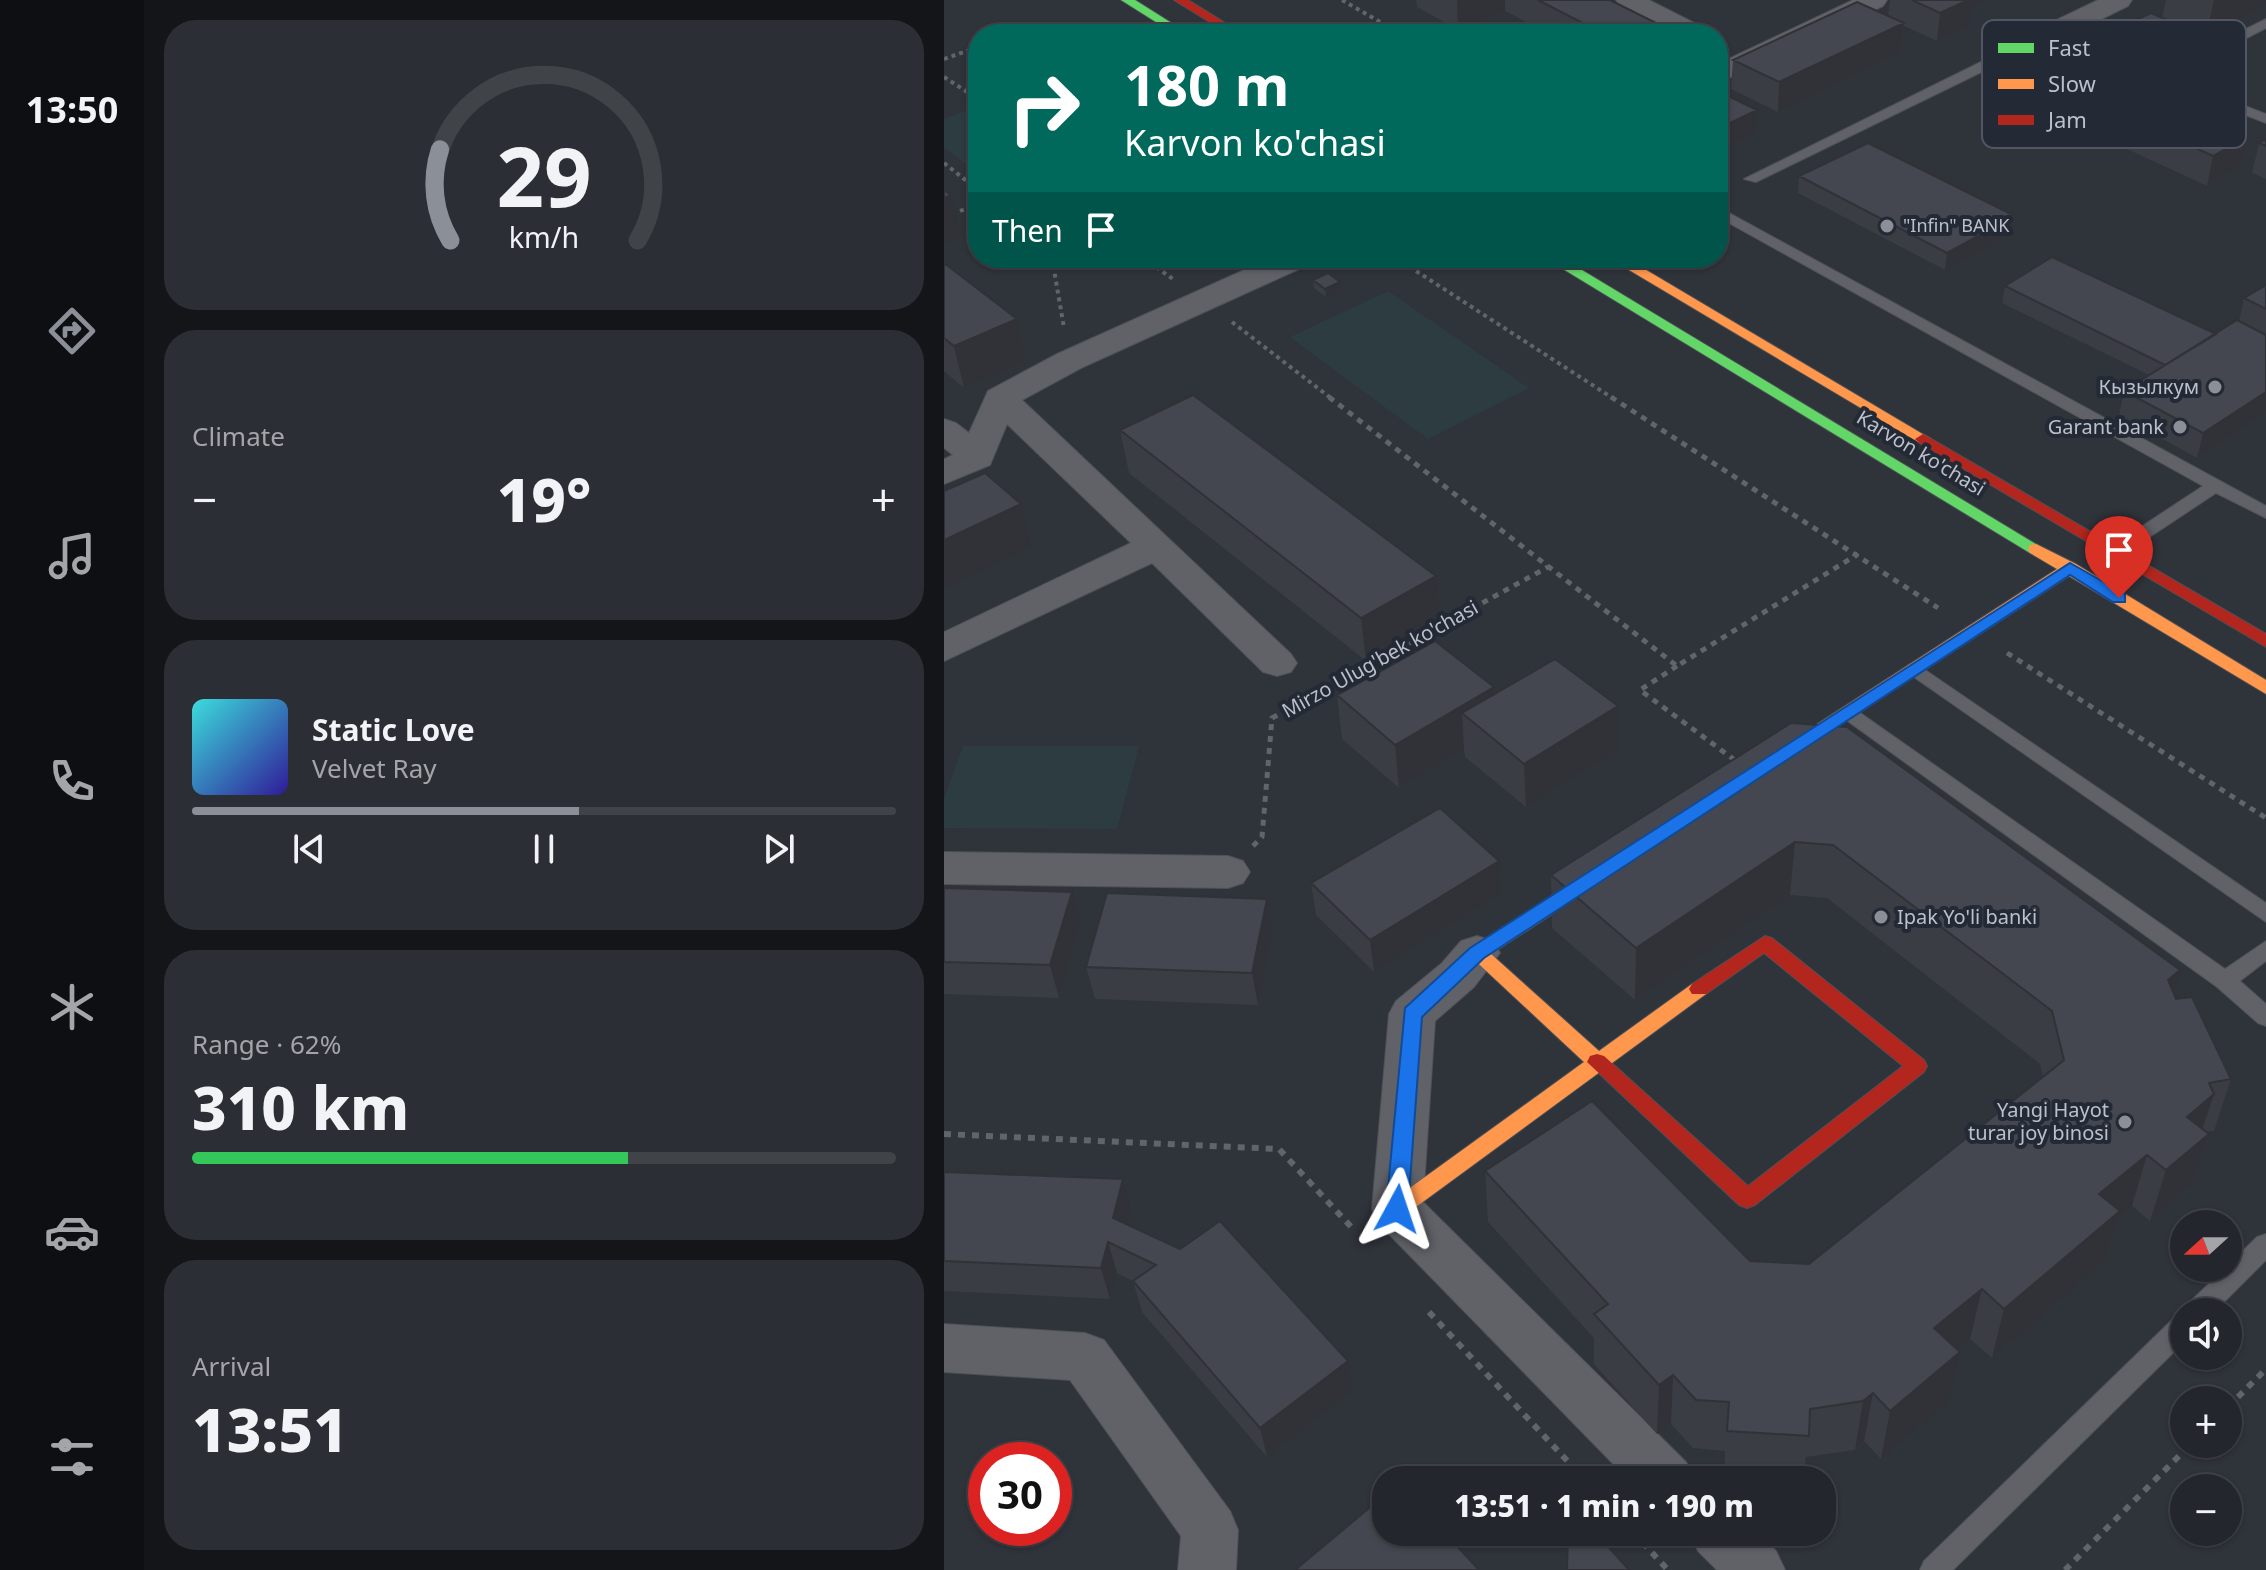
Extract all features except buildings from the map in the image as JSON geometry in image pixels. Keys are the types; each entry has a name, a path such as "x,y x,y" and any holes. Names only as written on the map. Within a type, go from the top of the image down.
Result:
{"main road":[{"path":"1127,0 1167,24"},
{"path":"1180,0 1220,24"},
{"name":"Karvon ko'chasi","path":"1569,268 2266,688"},
{"path":"1633,268 2266,641"},
{"path":"1753,774 2070,568"},
{"path":"1380,1225 1596,1061 1765,943 1917,1066 1747,1199 1596,1061 1477,953 1621,859"}],"street":[{"path":"1629,0 1675,24"},
{"path":"1728,71 1874,0"},
{"path":"2078,20 2119,0"},
{"path":"1728,52 1748,62"},
{"path":"944,473 977,457 1000,398 1069,361 1275,268"},
{"path":"1000,398 1277,663"},
{"path":"944,430 977,457"},
{"path":"944,648 1156,546"},
{"path":"944,868 1228,872"},
{"path":"1477,953 1412,1014 1380,1225 1650,1466"},
{"path":"944,1348 1085,1357 1210,1530 1207,1570"},
{"path":"1732,1546 1756,1570"}],"lane":[{"path":"2246,33 2266,23"},
{"path":"1751,179 1982,67"},
{"path":"2246,111 2266,119"},
{"path":"1728,217 2266,513"},
{"path":"2115,552 2216,485"},
{"path":"1915,669 2266,914"},
{"path":"1849,712 2225,981 2266,1017"},
{"path":"2225,981 2266,949"},
{"path":"2211,1298 2266,1244"},
{"path":"1934,1570 2170,1339"}],"path":[{"path":"1342,0 1384,24"},
{"path":"944,59 968,51"},
{"path":"944,77 968,92"},
{"path":"944,163 968,182"},
{"path":"960,211 968,208"},
{"path":"1054,268 1069,361"},
{"path":"1157,268 1677,666"},
{"path":"1412,268 2266,818"},
{"path":"1753,774 1640,690 1858,554"},
{"name":"Mirzo Ulug'bek ko'chasi","path":"1228,872 1262,837 1272,718 1548,566"},
{"path":"944,1134 1279,1149 1380,1225"},
{"path":"1427,1309 1572,1466"},
{"path":"2242,1393 2266,1369"},
{"path":"2065,1570 2177,1458"},
{"path":"1646,1546 1668,1570"}],"shaded area":[{"path":"968,110 968,166 944,148 944,119"},
{"path":"1388,291 1529,388 1428,439 1290,337"},
{"path":"963,746 1139,746 1117,829 944,828 944,799"}],"traffic: fast":[{"path":"1127,0 1167,24"},
{"path":"1569,268 2036,549"}],"traffic: slow":[{"path":"1633,268 1923,439"},
{"path":"2036,549 2266,688"},
{"path":"1777,758 2070,568"},
{"path":"1597,1062 1477,953 1602,872"},
{"path":"1397,1209 1699,989"}],"traffic: jam":[{"path":"1180,0 1220,24"},
{"path":"1923,439 2266,641"},
{"path":"1597,1062 1747,1199 1917,1066 1765,943 1699,989"}],"place":[{"name":"\"Infin\" BANK","path":"1887,226"},
{"name":"Кызылкум","path":"2215,387"},
{"name":"Garant bank","path":"2180,427"},
{"name":"Ipak Yo'li banki","path":"1881,917"},
{"name":"Yangi Hayot turar joy binosi","path":"2125,1122"}],"route":[{"path":"1397,1209 1412,1014 1458,975 1477,953 2070,568 2119,598"}]}
